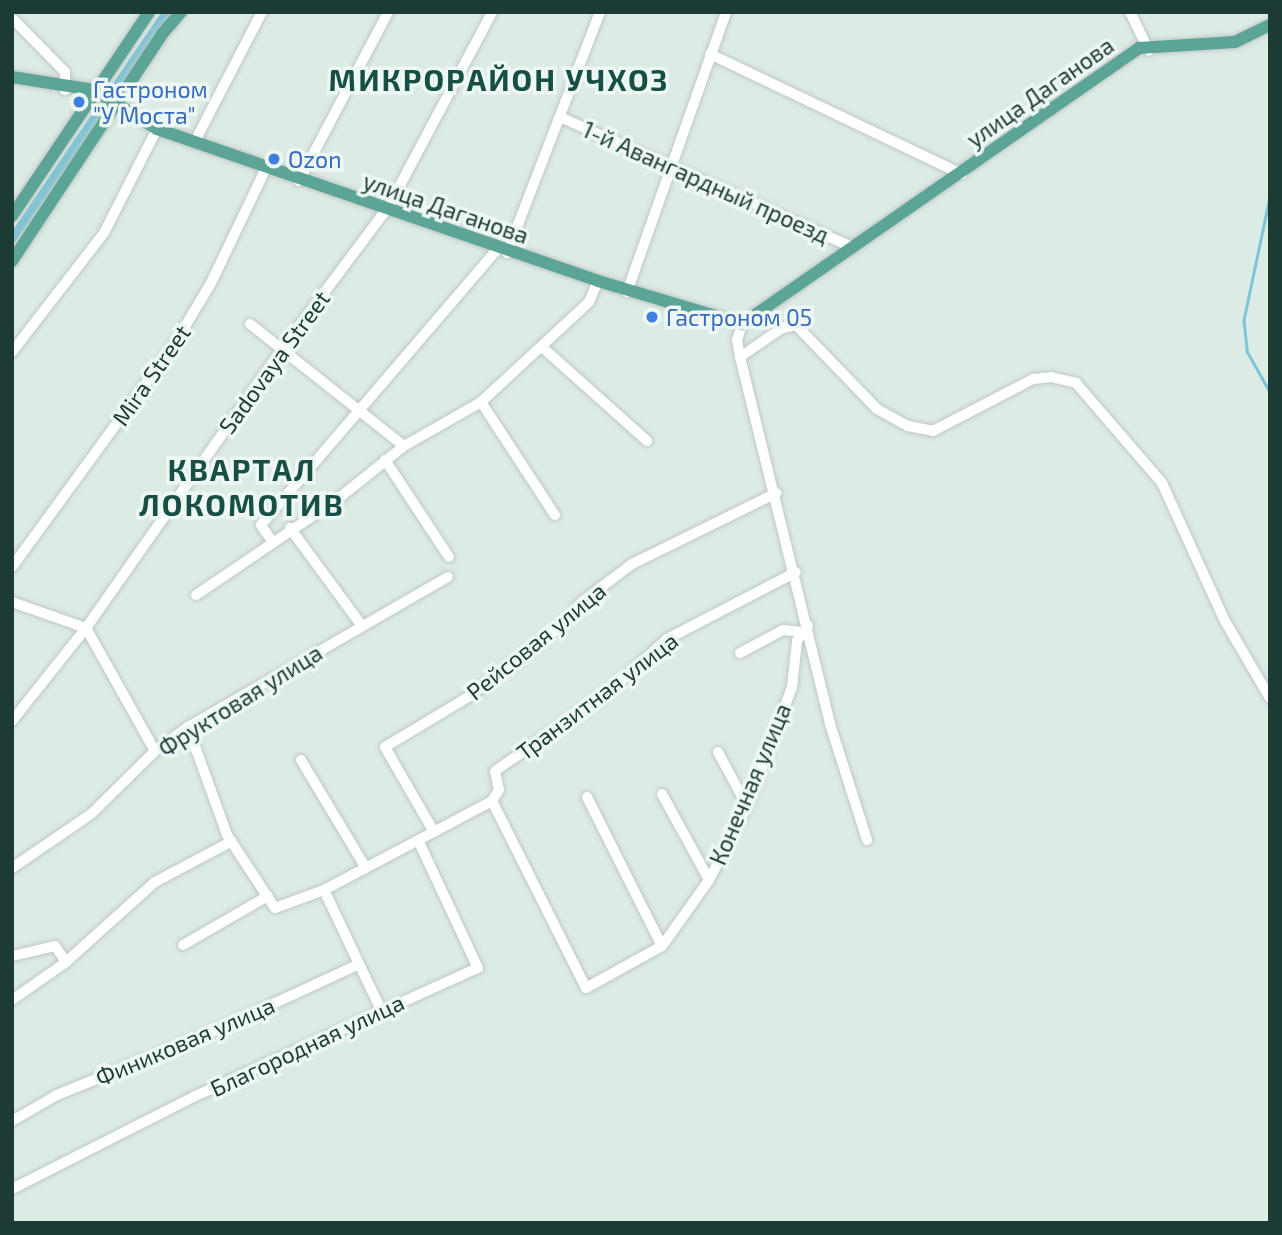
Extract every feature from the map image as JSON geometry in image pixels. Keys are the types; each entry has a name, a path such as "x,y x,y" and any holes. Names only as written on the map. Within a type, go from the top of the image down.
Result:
{"main road":[{"path":"12,261 181,12"},
{"path":"12,216 92,92 148,13"},
{"name":"улица Даганова","path":"12,79 92,92 156,131 194,142 265,169 388,207 598,282 741,325 1141,51 1237,46 1270,26"}],"street":[{"path":"194,142 262,12"},
{"path":"299,180 388,12"},
{"name":"Sadovaya Street","path":"12,722 86,628 282,349 388,207 492,12"},
{"path":"272,541 261,525 503,250 560,117 600,12"},
{"path":"627,291 726,12"},
{"path":"1130,12 1149,50"},
{"path":"12,18 65,72 65,88"},
{"path":"710,54 961,174"},
{"name":"1-й Авангардный проезд","path":"560,117 853,248"},
{"path":"12,352 104,233 156,131"},
{"name":"Mira Street","path":"12,567 174,345 211,283 265,169"},
{"path":"197,595 290,528 339,498 404,446 481,402 589,302 598,282"},
{"path":"250,324 404,446"},
{"name":"Конечная улица","path":"492,801 586,988 662,946 709,880 747,806 792,687 805,629 796,572 740,357 741,325"},
{"path":"740,357 782,328 796,326 877,409 908,426 933,431 1033,379 1051,377 1076,383 1162,483 1225,621 1270,698"},
{"path":"542,347 647,441"},
{"path":"481,402 555,515"},
{"path":"385,460 449,557"},
{"name":"Рейсовая улица","path":"434,832 385,747 470,696 632,564 776,493"},
{"path":"290,528 362,626"},
{"name":"Транзитная улица","path":"492,801 499,790 495,771 608,693 667,639 796,572"},
{"name":"Фруктовая улица","path":"12,868 92,814 155,751 188,727 448,578"},
{"path":"12,602 86,628 155,751"},
{"path":"740,653 783,630 805,629 830,723 867,840"},
{"path":"188,727 232,841 275,908 324,890 492,801"},
{"path":"719,752 747,806"},
{"path":"301,760 366,868"},
{"path":"662,794 709,880"},
{"path":"587,797 662,946"},
{"name":"Благородная улица","path":"12,1189 381,1010 478,968 418,840"},
{"path":"12,1000 66,962 155,883 232,841"},
{"path":"324,890 381,1010"},
{"path":"183,945 268,896"},
{"path":"12,956 55,946 66,962"},
{"name":"Финиковая улица","path":"12,1121 57,1095 211,1033 359,964"}],"waterway":[{"path":"12,238 166,12"},
{"path":"1270,197 1244,320 1247,351 1270,392"}],"place":[{"name":"Гастроном \"У Моста\"","path":"79,102"},
{"name":"Ozon","path":"274,159"},
{"name":"Гастроном 05","path":"652,317"}],"district":[{"name":"МИКРОРАЙОН УЧХОЗ","path":"499,79"},
{"name":"КВАРТАЛ ЛОКОМОТИВ","path":"242,486"}]}
